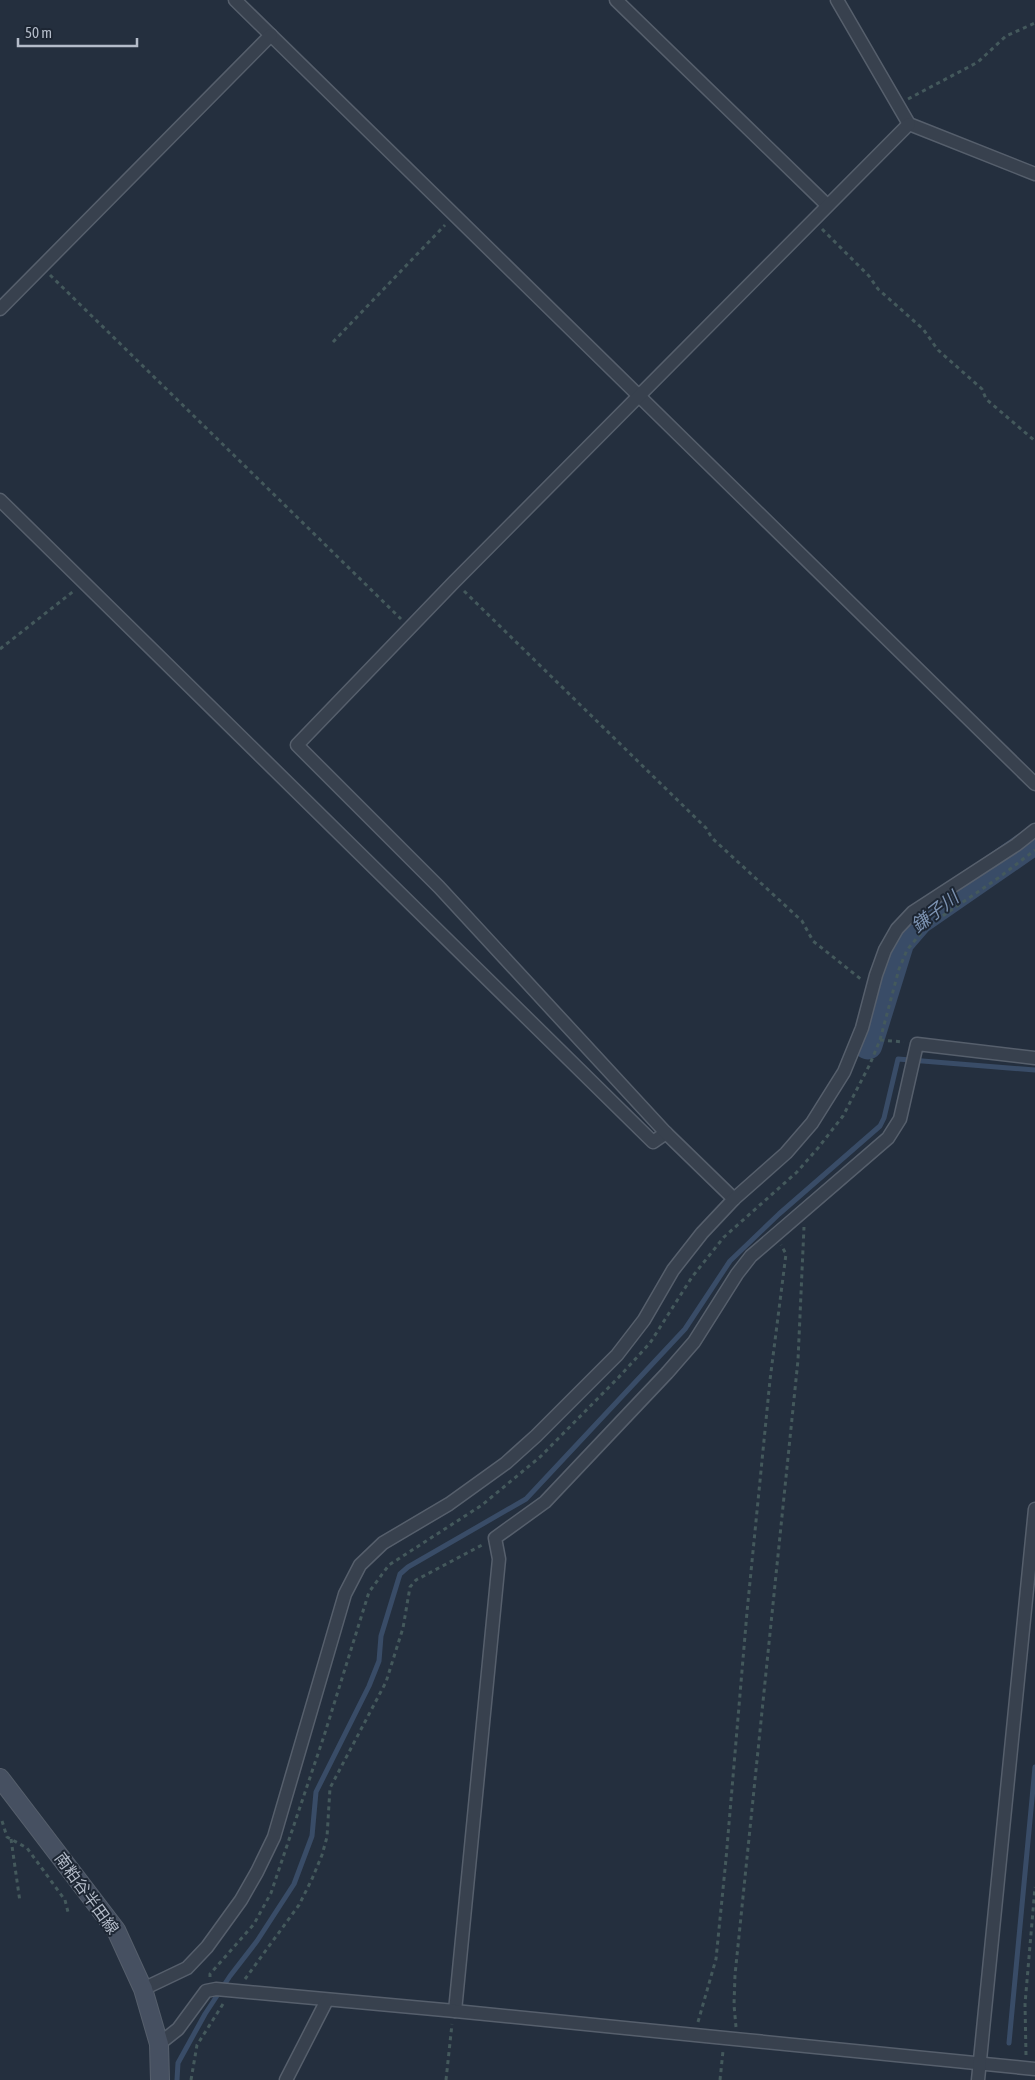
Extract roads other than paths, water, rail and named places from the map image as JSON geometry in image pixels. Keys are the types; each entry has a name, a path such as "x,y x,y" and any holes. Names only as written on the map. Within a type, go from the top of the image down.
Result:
{"main road":[{"name":"南粕谷半田線","path":"2,1784 116,1930 143,1989 159,2044 160,2080"}],"street":[{"path":"235,0 1035,784"},
{"path":"616,0 827,205"},
{"path":"837,0 909,124 1035,174"},
{"path":"0,309 271,35"},
{"path":"734,1199 666,1133 439,887 298,746 454,582 909,124"},
{"path":"0,500 86,582 653,1142 666,1133"},
{"path":"143,1989 187,1968 207,1947 241,1900 258,1872 274,1838 345,1594 360,1565 383,1543 449,1504 506,1463 536,1436 617,1355 644,1320 673,1270 702,1233 734,1199 786,1153 812,1123 844,1072 862,1028 885,950 897,929 913,912 1016,845 1035,830"},
{"path":"455,2010 499,1559 495,1538 545,1502 668,1373 694,1342 737,1274 751,1256 888,1138 900,1119 917,1044 1035,1058"},
{"path":"978,2080 1030,1612 1035,1509"},
{"path":"159,2044 178,2029 206,1991 225,1991 455,2010 1031,2069"},
{"path":"286,2080 327,2000"}],"waterway":[{"name":"鎌子川","path":"868,1045 900,942 919,920 1035,840"},
{"path":"177,2080 178,2063 205,2014 230,1976 257,1941 294,1884 312,1836 316,1792 369,1686 379,1661 381,1636 400,1574 408,1567 526,1499 685,1329 730,1261 779,1214 880,1126 884,1118 898,1059 1035,1070"},
{"path":"1009,2043 1035,1767"}]}
